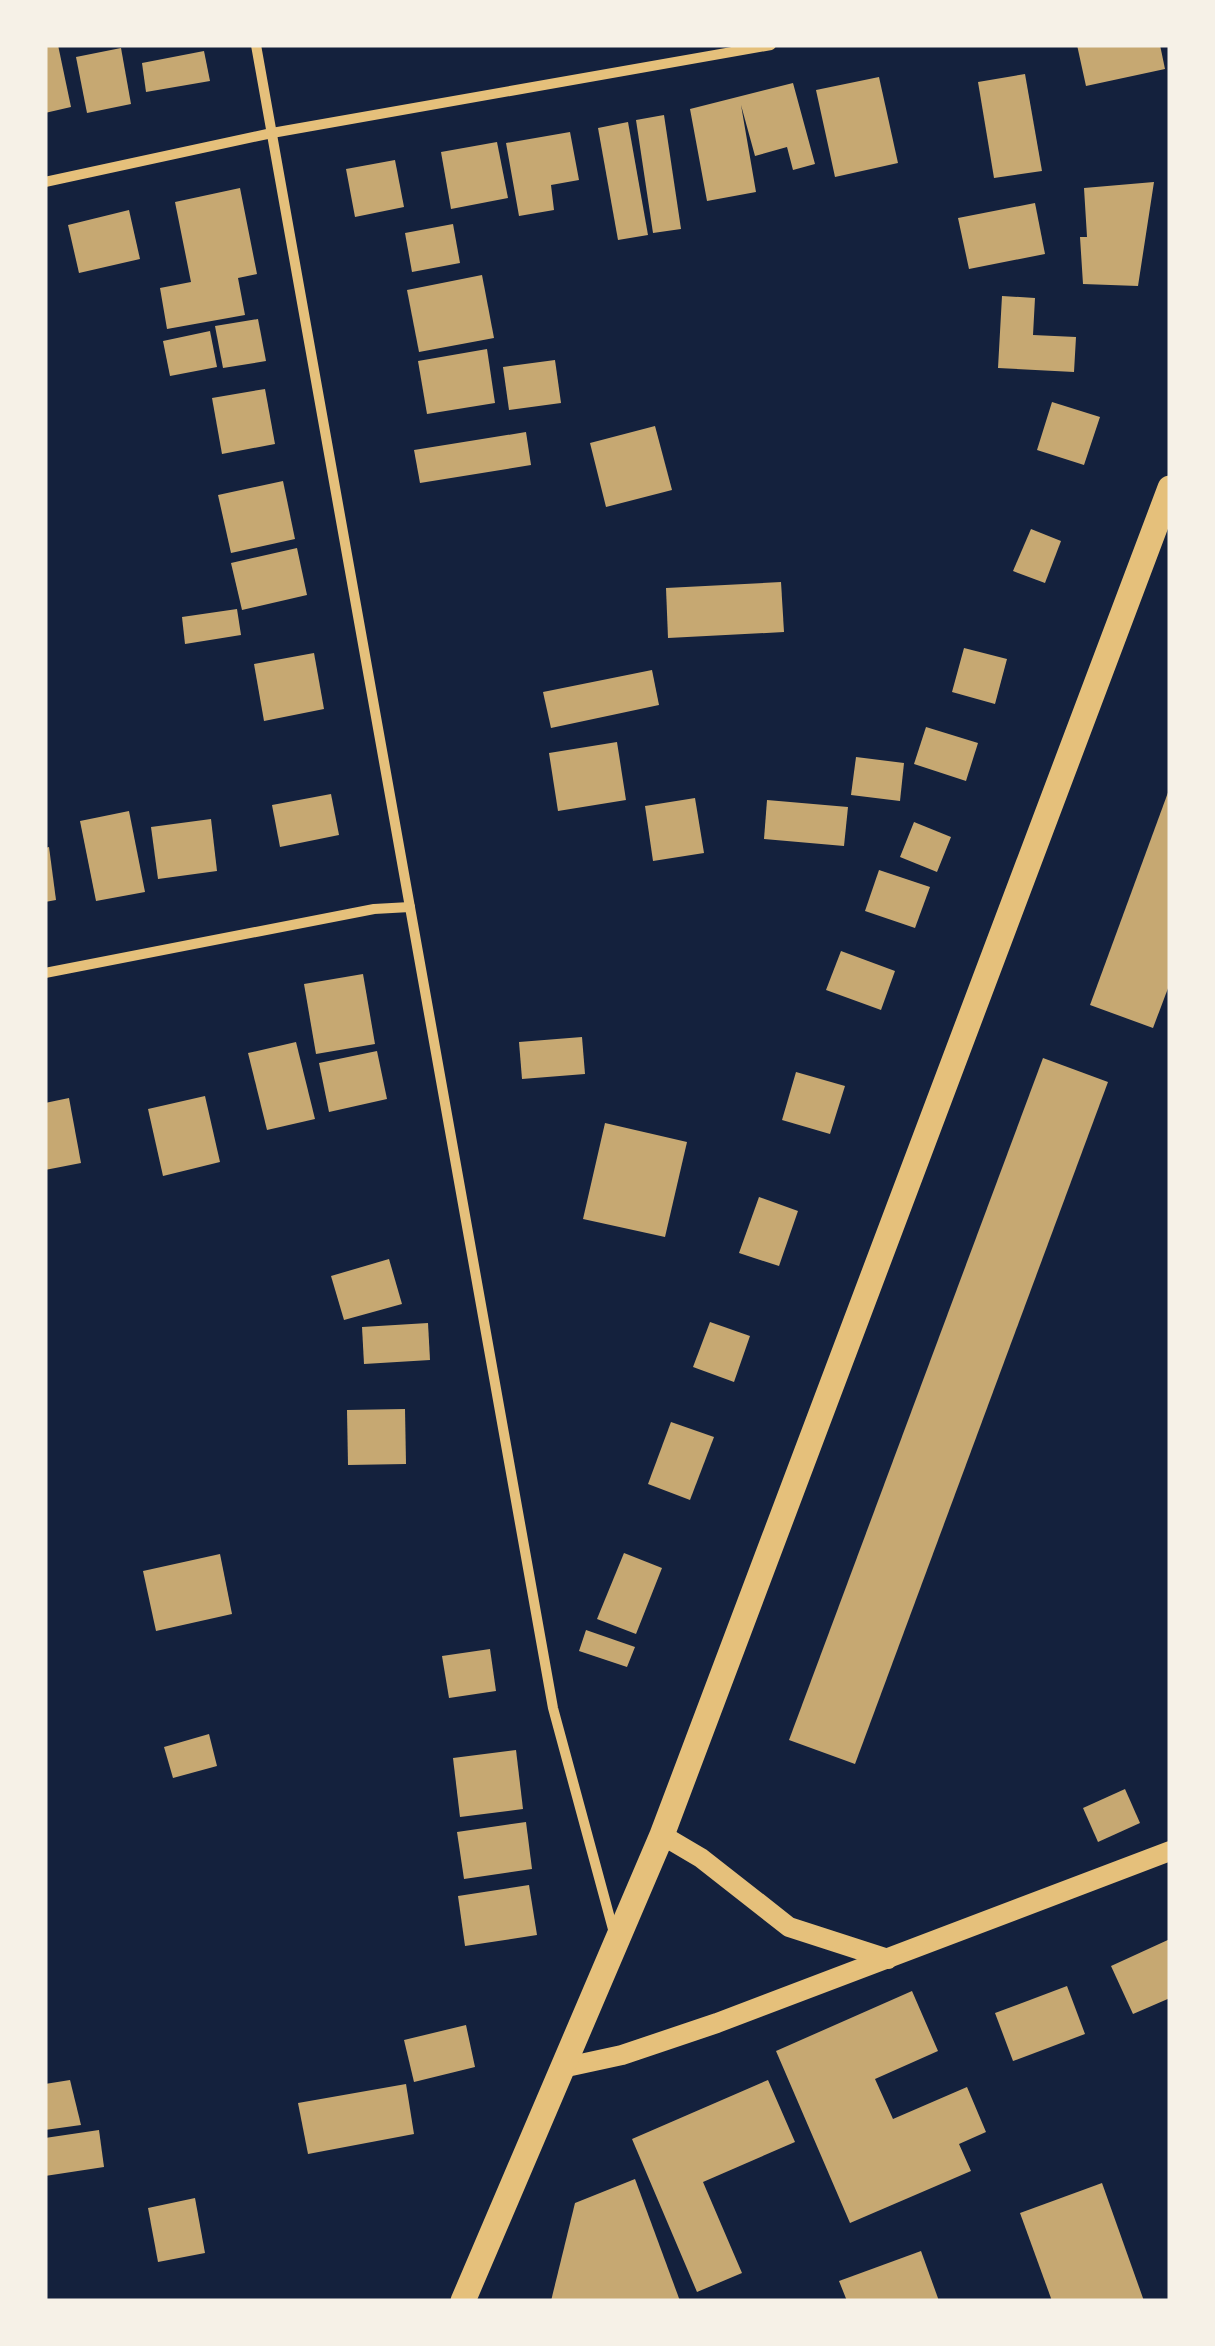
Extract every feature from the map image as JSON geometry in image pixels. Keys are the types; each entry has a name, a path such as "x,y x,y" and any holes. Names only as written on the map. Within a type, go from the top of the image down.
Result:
{"main road":[{"path":"463,2301 662,1835 1170,488"},
{"path":"662,1835 701,1858 789,1927 888,1960"},
{"path":"562,2068 660,2042 1170,1852"}],"street":[{"path":"256,45 553,1708 617,1944"},
{"path":"45,182 272,133 771,45"},
{"path":"45,973 374,909 410,906"}],"building":[{"path":"45,45 58,45 71,107 45,113"},
{"path":"1077,45 1160,45 1165,69 1086,86"},
{"path":"121,48 131,104 87,113 76,57"},
{"path":"204,51 210,81 146,92 142,63"},
{"path":"1025,74 1042,171 994,178 978,82"},
{"path":"879,77 898,163 835,177 816,90"},
{"path":"793,83 815,164 793,170 787,147 755,156 741,105 756,192 707,201 690,109"},
{"path":"664,115 681,229 653,233 636,120"},
{"path":"628,122 648,235 618,240 598,128"},
{"path":"570,132 579,180 551,185 554,210 519,216 506,143"},
{"path":"497,142 508,198 451,209 441,152"},
{"path":"395,160 404,207 355,217 346,169"},
{"path":"1154,182 1138,286 1083,284 1080,237 1087,237 1084,188"},
{"path":"240,188 257,274 238,278 245,315 167,329 160,288 191,282 175,202"},
{"path":"1035,203 1045,254 969,269 958,218"},
{"path":"129,210 140,259 79,273 68,225"},
{"path":"453,224 460,263 412,272 405,233"},
{"path":"482,275 494,338 419,352 407,290"},
{"path":"1002,296 1035,298 1033,335 1076,337 1074,372 998,368"},
{"path":"258,319 266,361 223,368 215,326"},
{"path":"210,331 217,367 170,376 163,341"},
{"path":"487,349 495,403 427,414 418,361"},
{"path":"555,360 561,403 509,410 503,367"},
{"path":"265,389 275,444 222,454 212,398"},
{"path":"1052,402 1100,417 1084,465 1037,450"},
{"path":"655,426 672,490 606,507 590,443"},
{"path":"526,432 531,465 420,483 414,450"},
{"path":"283,481 295,539 231,553 218,495"},
{"path":"1031,529 1061,541 1045,583 1013,571"},
{"path":"297,548 307,595 242,610 231,563"},
{"path":"781,582 784,632 668,638 666,588"},
{"path":"237,609 241,635 185,644 182,617"},
{"path":"964,648 1007,659 995,704 952,692"},
{"path":"314,653 324,709 264,721 254,664"},
{"path":"652,670 659,705 551,728 543,692"},
{"path":"926,727 978,743 966,781 914,764"},
{"path":"617,742 626,800 558,811 549,753"},
{"path":"856,757 904,763 900,801 851,795"},
{"path":"1170,787 1170,983 1153,1028 1090,1005"},
{"path":"331,794 339,835 280,847 272,805"},
{"path":"695,798 704,853 653,861 645,806"},
{"path":"767,800 848,807 844,846 764,839"},
{"path":"129,811 145,892 96,901 80,821"},
{"path":"211,819 217,871 158,879 151,827"},
{"path":"914,822 951,837 937,872 900,857"},
{"path":"49,847 56,900 45,902 45,848"},
{"path":"879,870 930,887 915,928 865,911"},
{"path":"841,951 895,971 881,1010 826,990"},
{"path":"363,974 375,1044 316,1054 304,984"},
{"path":"582,1037 585,1074 522,1079 519,1042"},
{"path":"296,1042 315,1119 267,1130 248,1053"},
{"path":"377,1051 387,1099 329,1112 319,1063"},
{"path":"1043,1058 1108,1082 855,1764 789,1740"},
{"path":"796,1072 845,1086 830,1134 782,1120"},
{"path":"205,1096 220,1162 163,1176 148,1109"},
{"path":"69,1098 81,1163 45,1170 45,1103"},
{"path":"605,1123 687,1142 665,1237 583,1219"},
{"path":"759,1197 798,1211 779,1266 739,1253"},
{"path":"389,1259 402,1304 344,1320 331,1276"},
{"path":"710,1322 750,1336 734,1382 693,1367"},
{"path":"428,1323 430,1360 364,1364 362,1327"},
{"path":"405,1409 406,1464 348,1465 347,1410"},
{"path":"671,1422 714,1437 690,1500 648,1484"},
{"path":"624,1553 662,1568 636,1634 597,1619"},
{"path":"220,1554 232,1614 156,1631 143,1571"},
{"path":"586,1630 635,1647 627,1667 579,1651"},
{"path":"490,1649 496,1691 449,1698 442,1656"},
{"path":"209,1734 217,1766 173,1778 164,1747"},
{"path":"516,1750 523,1809 460,1817 453,1758"},
{"path":"1125,1789 1140,1823 1098,1842 1083,1808"},
{"path":"526,1822 532,1869 464,1879 457,1832"},
{"path":"529,1885 537,1935 465,1946 458,1896"},
{"path":"1170,1939 1170,1998 1133,2014 1111,1966"},
{"path":"1067,1986 1085,2034 1013,2061 995,2013"},
{"path":"912,1991 938,2051 875,2079 893,2119 967,2087 986,2132 959,2144 971,2171 850,2223 776,2051"},
{"path":"466,2025 475,2067 414,2082 404,2040"},
{"path":"70,2080 81,2125 45,2130 45,2084"},
{"path":"768,2080 795,2142 703,2182 742,2273 697,2292 632,2139"},
{"path":"406,2084 414,2134 308,2154 298,2103"},
{"path":"99,2130 104,2167 45,2176 45,2138"},
{"path":"635,2179 680,2301 551,2301 575,2203"},
{"path":"1102,2183 1144,2301 1052,2301 1020,2213"},
{"path":"195,2198 205,2253 158,2262 148,2208"},
{"path":"921,2251 939,2301 847,2301 839,2281"}]}
